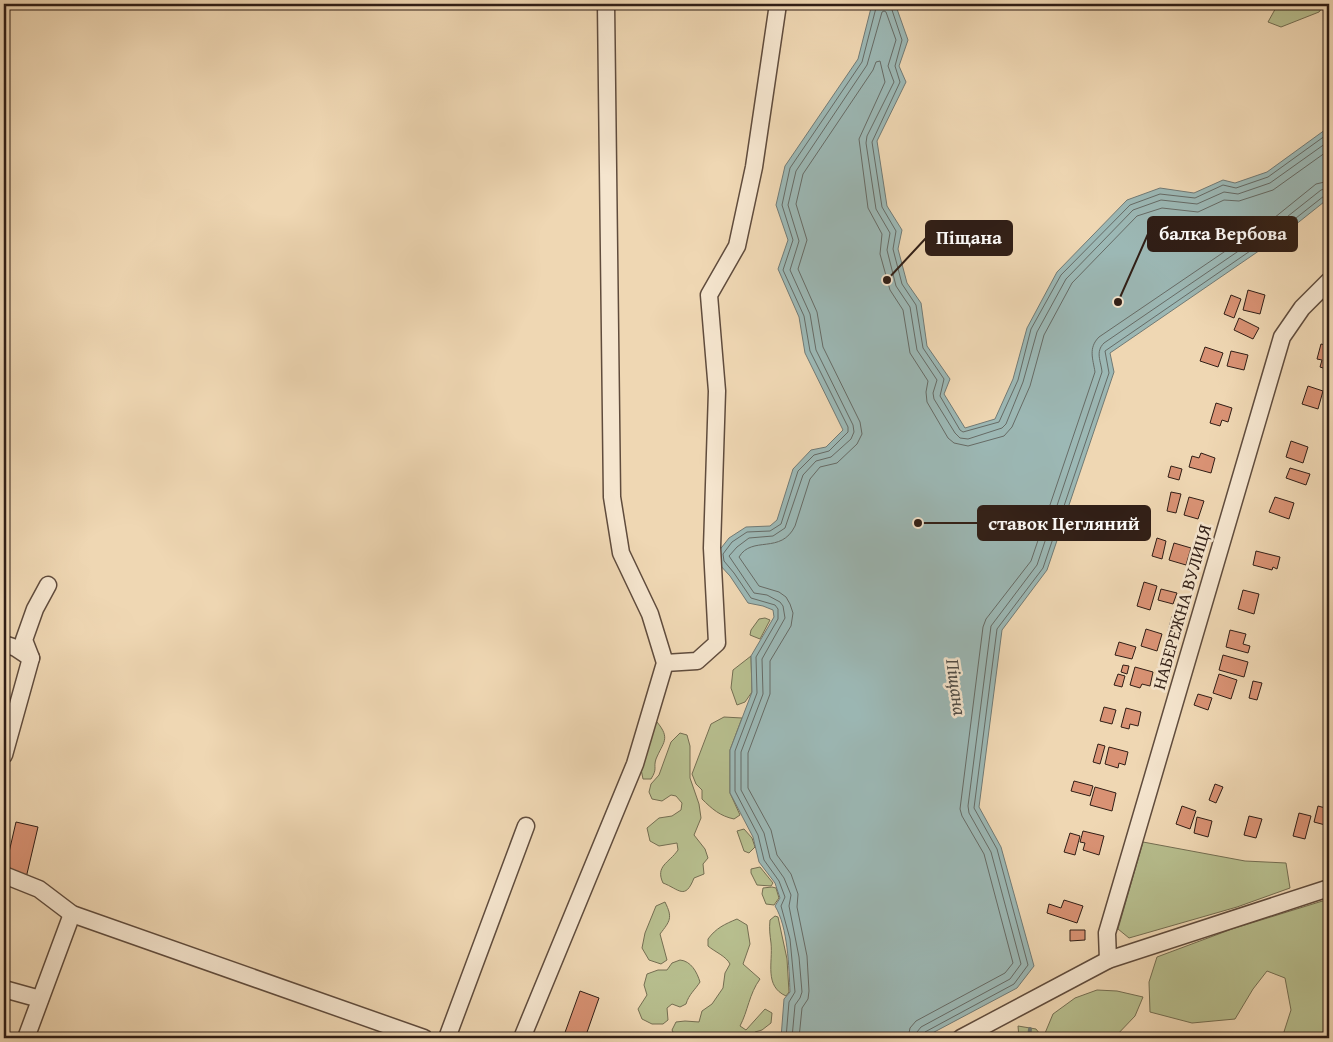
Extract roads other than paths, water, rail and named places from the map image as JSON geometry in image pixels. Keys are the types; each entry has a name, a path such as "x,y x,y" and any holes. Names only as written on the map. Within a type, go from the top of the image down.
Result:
{"street":[{"path":"522,1038 635,764 665,662 650,614 621,553 612,498 606,4"},
{"path":"665,662 697,661 717,643 712,548 717,391 709,295 737,246 754,167 778,4"},
{"name":"НАБЕРЕЖНА ВУЛИЦЯ","path":"1108,960 1106,933 1282,337 1302,308 1326,291"},
{"path":"4,755 31,658 24,640 35,610 48,585"},
{"path":"4,644 16,648 31,658"},
{"path":"447,1038 526,826"},
{"path":"4,875 39,889 72,914 424,1038"},
{"path":"961,1038 1108,960 1329,888"},
{"path":"26,1038 72,914"},
{"path":"4,989 40,999"}],"water":[{"path":"872,4 897,4 908,40 899,66 906,82 877,141 887,206 902,230 898,249 907,283 921,303 927,346 950,379 944,394 965,428 995,419 1013,379 1027,328 1057,272 1127,200 1160,188 1194,193 1223,180 1235,183 1267,172 1329,127 1329,198 1285,233 1110,353 1114,372 1047,570 1002,630 979,807 1001,847 1034,966 1017,988 923,1038 781,1038 784,999 790,992 785,936 783,925 775,906 780,898 775,883 759,862 753,837 730,793 730,750 752,692 751,656 774,617 773,610 748,603 730,576 718,563 718,552 729,538 746,527 770,526 777,520 793,469 811,450 826,447 843,430 805,353 799,317 778,269 788,240 776,205 785,166 858,59"}],"waterway":[{"name":"Піщана","path":"1029,1038 1030,1029"}],"place":[{"name":"Піщана","path":"887,280"},
{"name":"балка Вербова","path":"1118,302"},
{"name":"ставок Цегляний","path":"918,523"}]}
